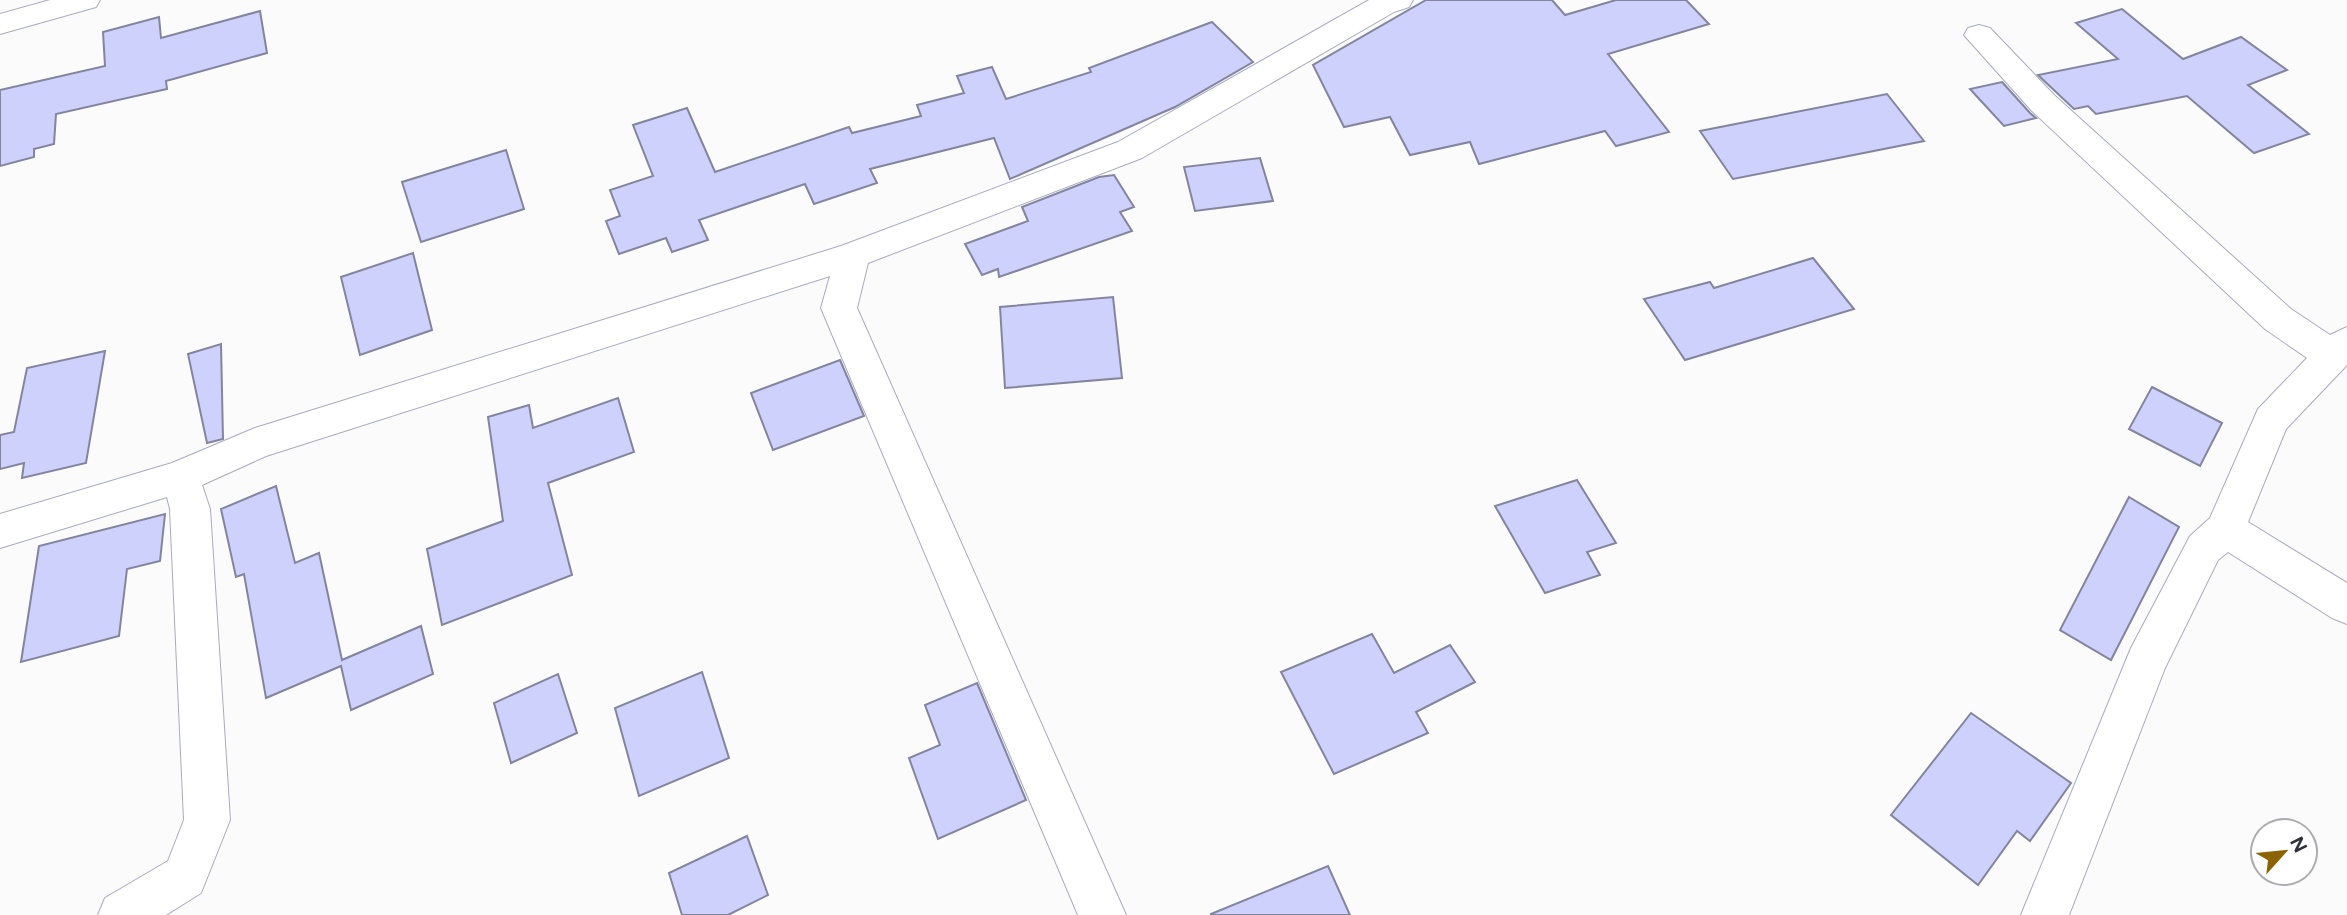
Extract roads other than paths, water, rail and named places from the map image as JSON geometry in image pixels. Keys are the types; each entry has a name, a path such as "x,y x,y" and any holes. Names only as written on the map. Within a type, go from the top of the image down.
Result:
{"street":[{"path":"0,24 85,0"},
{"path":"0,531 180,477 255,444 853,255 1130,150 1383,5 1398,0"},
{"path":"1979,35 2043,103 2278,319 2340,349 2271,421 2225,529 2204,548 2146,662 2045,915"},
{"path":"853,255 839,308 1102,915"},
{"path":"122,915 185,877 207,820 190,509 180,477"},
{"path":"2225,529 2347,605"}]}
